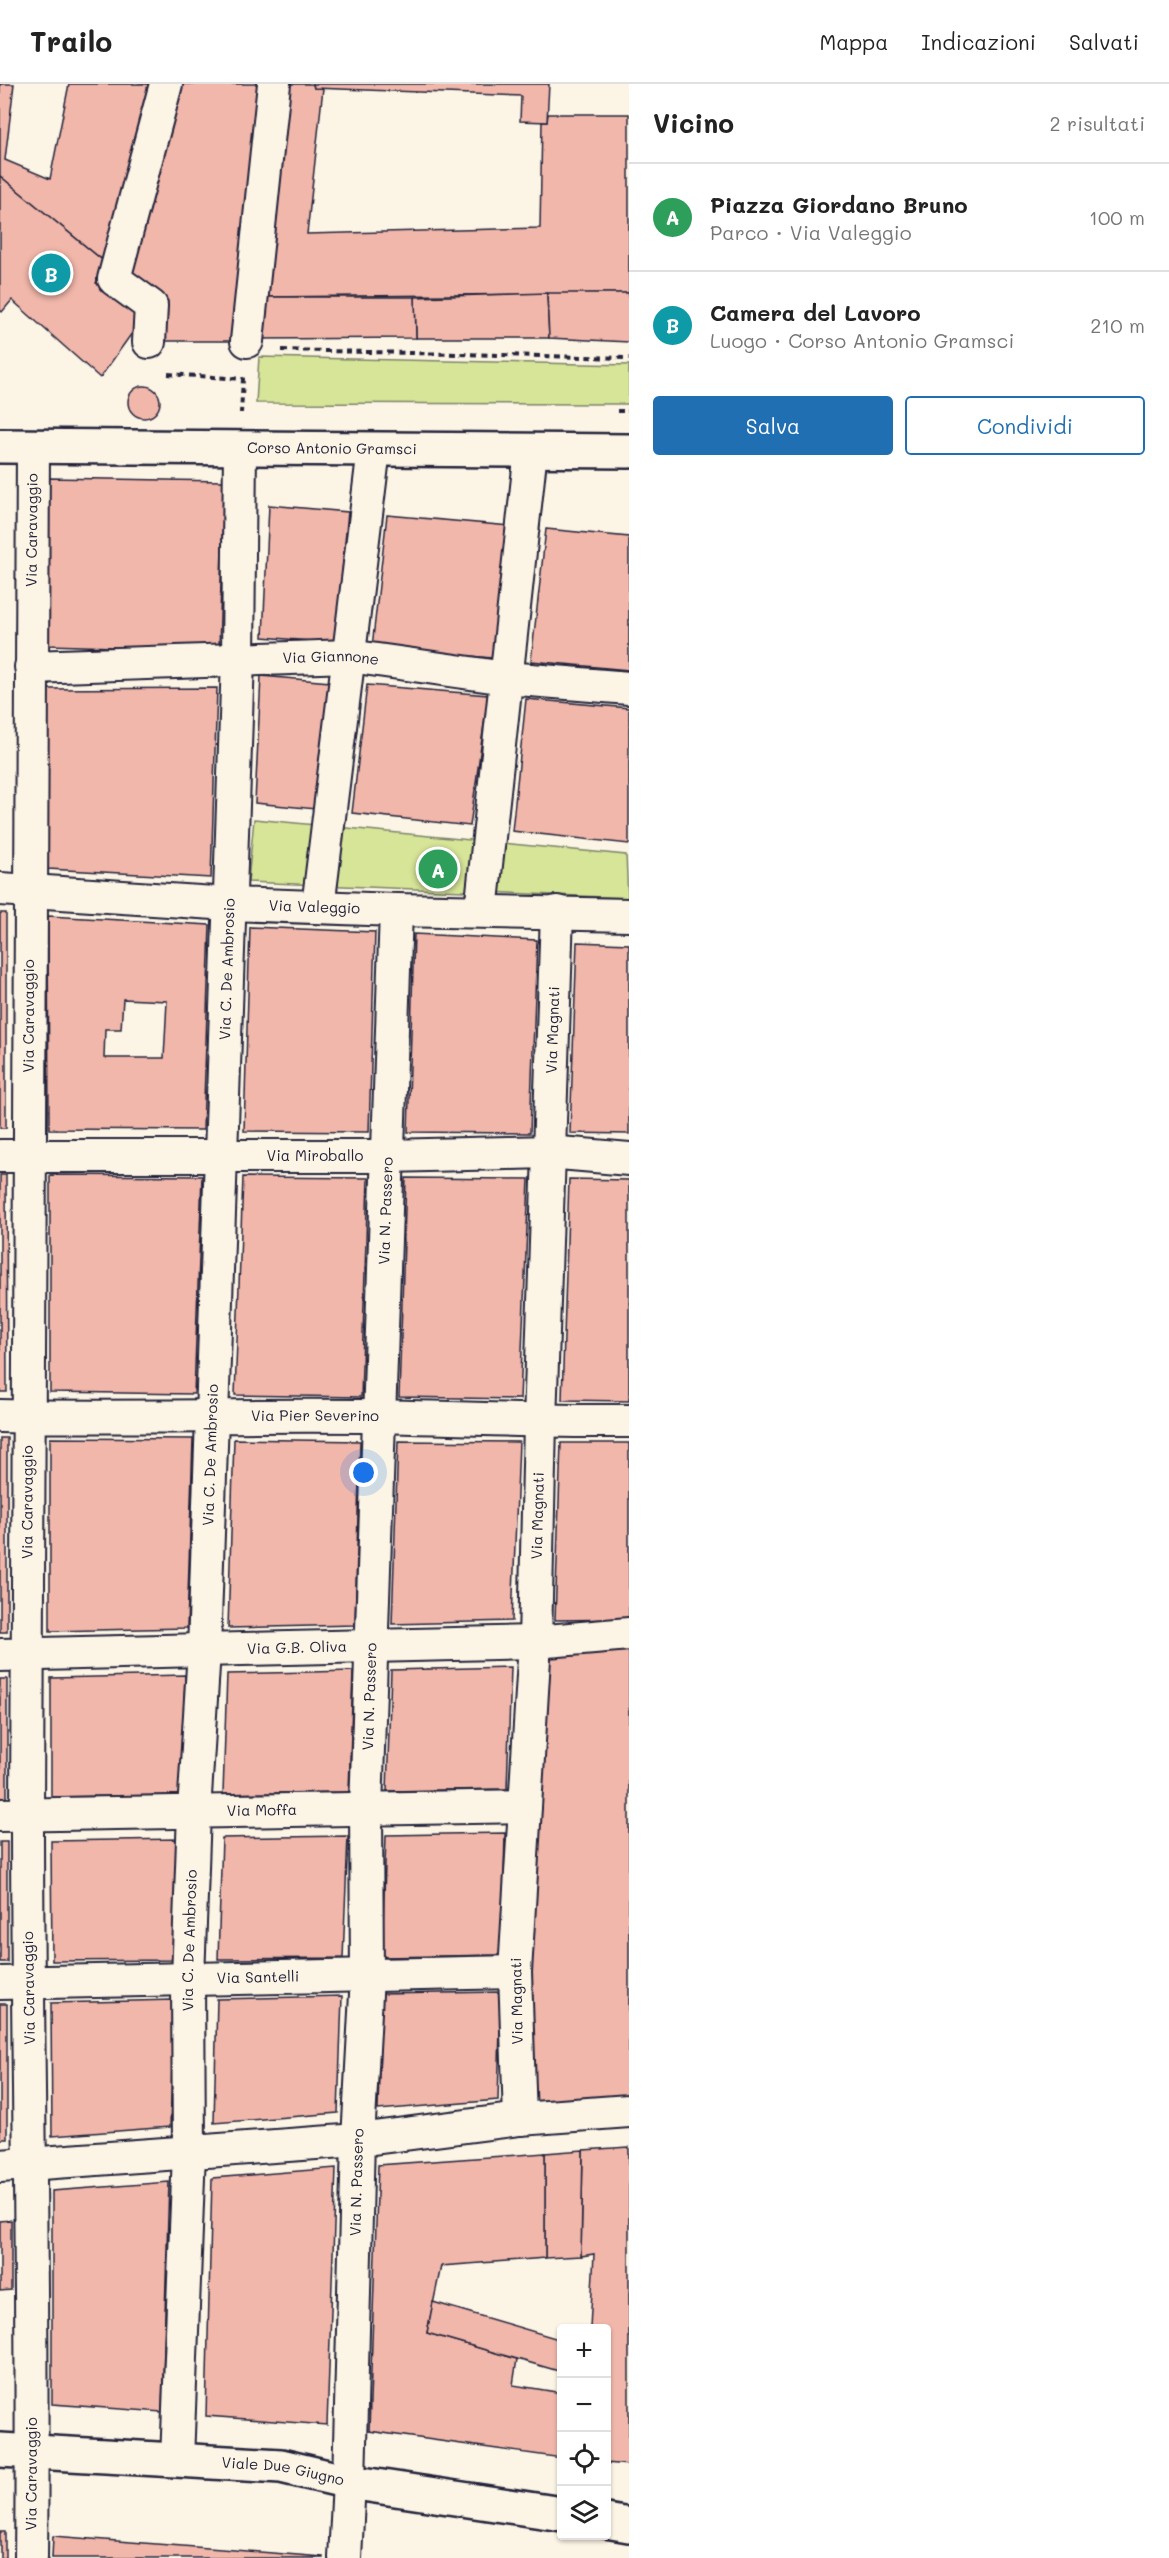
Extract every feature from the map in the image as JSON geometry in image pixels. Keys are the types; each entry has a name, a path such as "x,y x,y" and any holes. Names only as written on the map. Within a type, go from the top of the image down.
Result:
{"street":[{"path":"149,342 151,306 114,279 166,84"},
{"path":"247,340 274,84"},
{"name":"Corso Antonio Gramsci","path":"0,446 629,451"},
{"name":"Via Caravaggio","path":"31,2558 31,2164 14,1983 14,890 31,667 33,446"},
{"name":"Via C. De Ambrosio","path":"177,2460 189,2152 188,1979 194,1812 204,1650 238,659 240,448"},
{"path":"318,907 374,449"},
{"path":"481,912 531,450"},
{"name":"Via Giannone","path":"31,667 348,656 506,678 629,688"},
{"name":"Via Valeggio","path":"14,890 230,904 629,915"},
{"name":"Via N. Passero","path":"345,2558 358,2140 367,1976 366,1809 396,910"},
{"name":"Via Magnati","path":"520,2119 515,1972 535,1642 557,912"},
{"name":"Via Miroballo","path":"14,1156 221,1154 388,1156 548,1152 629,1159"},
{"name":"Via Pier Severino","path":"14,1416 380,1416 540,1422 629,1421"},
{"name":"Via G.B. Oliva","path":"14,1654 535,1642 629,1635"},
{"name":"Via Moffa","path":"14,1814 525,1806"},
{"name":"Via Santelli","path":"14,1983 515,1972"},
{"path":"0,2166 358,2140 520,2119 629,2111"},
{"name":"Viale Due Giugno","path":"0,2450 281,2466 349,2482 557,2513"},
{"path":"611,2522 629,2525"}],"path":[{"path":"247,340 247,349 629,358"},
{"path":"149,342 154,363 165,373 243,379 240,448"}],"green space":[{"path":"259,357 629,365 629,404 256,403"},
{"path":"254,819 626,855 628,898 248,882"}],"building":[{"path":"0,84 14,84 5,160 50,179 69,84 154,84 106,263 0,176"},
{"path":"178,84 269,84 237,341 163,341 168,301 124,280"},
{"path":"284,84 313,84 314,88 323,88 307,234 540,228 542,122 547,122 548,114 629,114 629,293 264,297"},
{"path":"313,84 549,84 547,122 520,121 521,96 314,88"},
{"path":"0,176 106,263 96,283 120,296 137,313 137,326 100,378 12,300 2,312 0,310"},
{"path":"547,293 549,338 416,338 415,297"},
{"path":"547,293 629,293 629,342 549,338"},
{"path":"264,297 415,297 416,338 258,339"},
{"path":"144,386 155,391 160,402 155,413 144,418 133,413 128,402 133,391"},
{"path":"48,478 224,481 219,650 48,645"},
{"path":"269,505 348,512 335,643 263,637"},
{"path":"387,515 510,526 492,658 372,647"},
{"path":"546,529 629,537 629,670 531,661"},
{"path":"261,676 330,682 316,809 255,803"},
{"path":"367,685 488,695 470,826 352,813"},
{"path":"217,688 211,878 48,869 48,689"},
{"path":"526,699 629,708 629,844 512,831"},
{"path":"0,913 6,913 6,1128 0,1128"},
{"path":"48,916 210,925 203,1130 49,1129","holes":["123,999 167,1001 164,1058 104,1058 105,1029 121,1029"]},
{"path":"250,927 375,932 369,1132 244,1131"},
{"path":"414,934 537,940 530,1133 408,1132"},
{"path":"577,942 629,944 629,1134 570,1133"},
{"path":"0,1175 6,1175 7,1392 0,1392"},
{"path":"50,1175 202,1176 194,1394 50,1392"},
{"path":"243,1177 368,1178 361,1397 235,1395"},
{"path":"406,1178 529,1179 520,1399 399,1397"},
{"path":"569,1179 629,1180 629,1401 562,1400"},
{"path":"0,1438 7,1438 7,1632 0,1632"},
{"path":"50,1438 193,1439 187,1628 50,1631"},
{"path":"234,1439 360,1441 355,1625 228,1628"},
{"path":"398,1441 519,1442 512,1621 392,1624"},
{"path":"561,1443 629,1443 629,1619 555,1620"},
{"path":"629,1646 629,2095 530,2104 526,1975 544,1654"},
{"path":"511,1667 507,1789 387,1791 391,1670"},
{"path":"353,1671 349,1792 223,1794 227,1674"},
{"path":"185,1675 181,1795 51,1797 51,1678"},
{"path":"0,1679 7,1679 7,1798 0,1798"},
{"path":"505,1833 502,1955 382,1957 386,1835"},
{"path":"348,1836 343,1958 218,1959 222,1838"},
{"path":"180,1839 175,1960 52,1961 51,1841"},
{"path":"0,1842 7,1842 7,1962 0,1962"},
{"path":"501,1992 498,2100 378,2110 381,1994"},
{"path":"342,1996 338,2113 214,2123 217,1999"},
{"path":"174,2000 170,2127 52,2136 51,2003"},
{"path":"0,2004 7,2004 7,2139 0,2139"},
{"path":"629,2147 629,2465 611,2463 611,2324 590,2324 594,2254 581,2256 583,2150"},
{"path":"583,2150 581,2256 545,2258 545,2153"},
{"path":"545,2153 545,2258 441,2266 427,2333 517,2359 513,2385 557,2392 557,2457 369,2431 378,2165"},
{"path":"336,2168 327,2425 206,2416 212,2178"},
{"path":"169,2182 162,2412 52,2404 52,2191"},
{"path":"11,2220 11,2290 0,2291 0,2221"},
{"path":"433,2302 557,2339 557,2371 427,2333"},
{"path":"0,2532 5,2532 5,2558 0,2558"},
{"path":"53,2536 323,2557 323,2558 52,2558"}],"place":[{"name":"Camera del Lavoro","path":"51,273"},
{"name":"Piazza Giordano Bruno","path":"438,869"}]}
